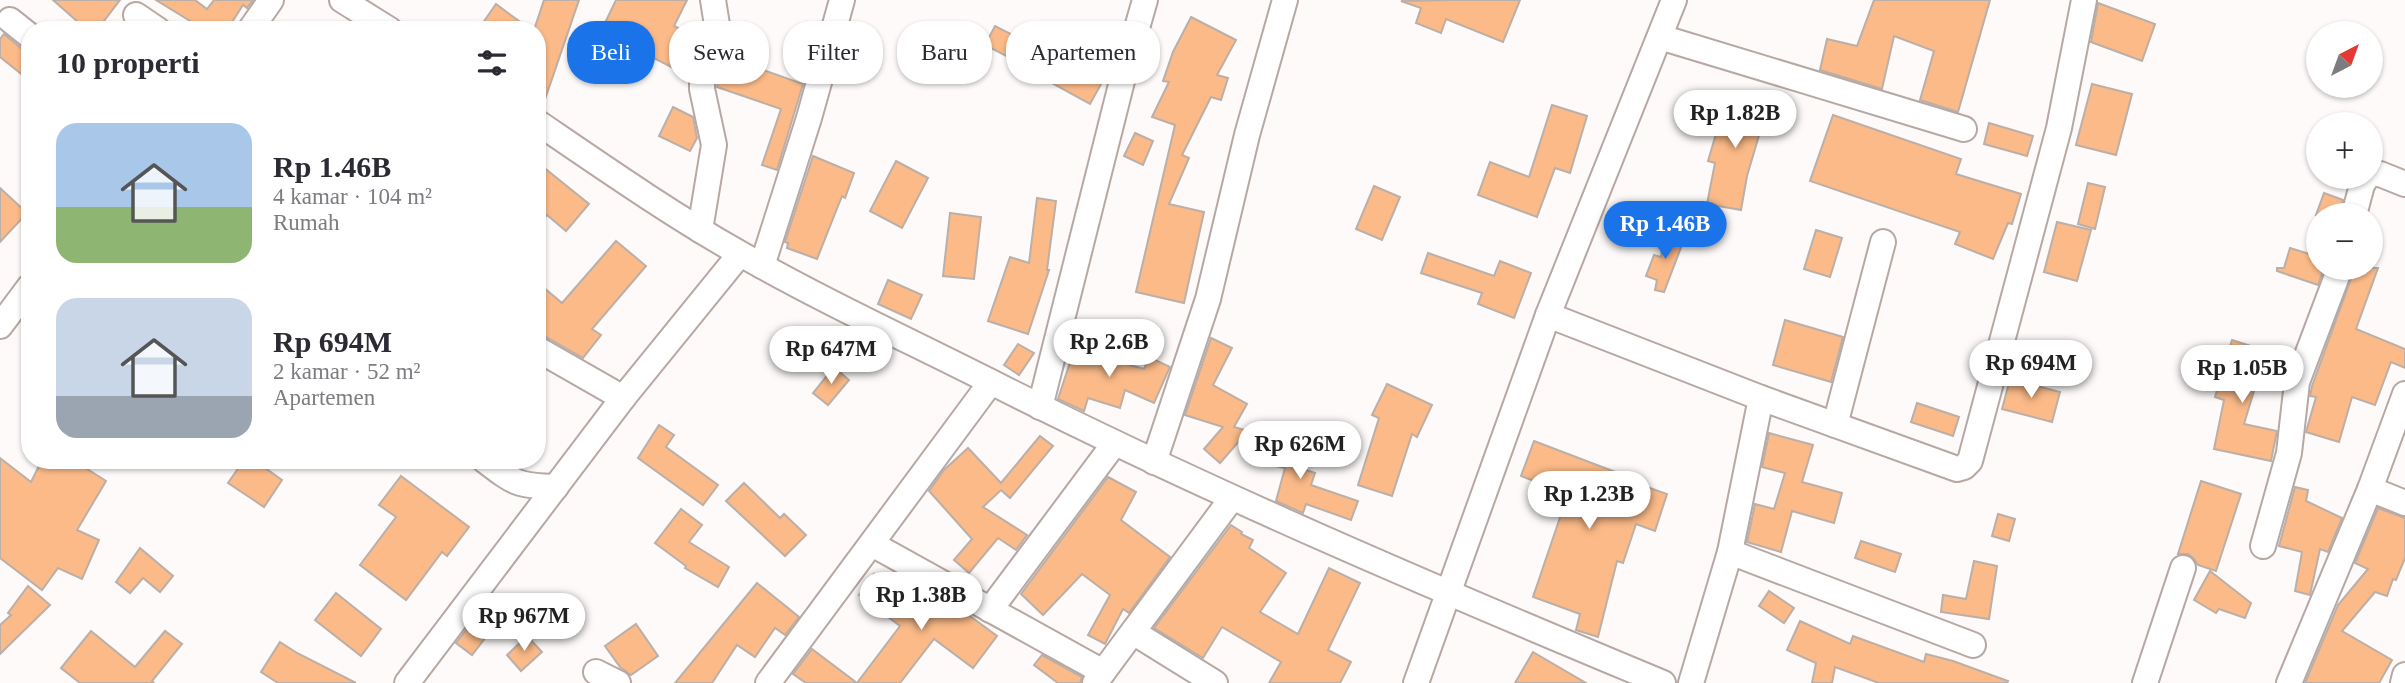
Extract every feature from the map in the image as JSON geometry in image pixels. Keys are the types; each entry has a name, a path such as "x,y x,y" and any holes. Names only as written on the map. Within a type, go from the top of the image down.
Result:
{"street":[{"path":"256,21 271,0"},
{"path":"342,0 376,21"},
{"path":"700,230 714,145 702,89 702,78 717,25 713,0"},
{"path":"762,266 809,118 842,0"},
{"path":"1040,407 1145,0"},
{"path":"1154,461 1208,299 1247,135 1285,0"},
{"path":"1416,683 1548,316 1674,0"},
{"path":"1548,316 1835,425 1957,469 1964,467 1970,461 2059,128 2084,0"},
{"path":"136,15 145,21"},
{"path":"10,20 21,29"},
{"path":"1660,37 1964,130"},
{"path":"546,128 700,230 862,319 1114,444 1231,498 1449,594 1663,683"},
{"path":"2383,175 2405,184"},
{"path":"1835,425 1883,242"},
{"path":"407,683 623,398 740,254"},
{"path":"2263,546 2289,453 2297,382 2335,280"},
{"path":"0,327 21,298"},
{"path":"546,355 623,398"},
{"path":"768,683 991,382"},
{"path":"2289,683 2370,489 2405,394"},
{"path":"1691,683 1730,552 1761,398"},
{"path":"990,610 1114,444"},
{"path":"496,469 511,481 556,487"},
{"path":"2370,489 2405,503"},
{"path":"872,544 990,610 1099,677 1231,498"},
{"path":"1730,552 1973,645"},
{"path":"2145,683 2183,568"},
{"path":"1133,632 1215,683"},
{"path":"596,672 618,683"},
{"path":"2403,683 2405,675"}],"building":[{"path":"53,0 120,0 104,21 77,21"},
{"path":"156,0 195,0 207,9 214,0 253,0 247,8 243,5 233,21 190,21"},
{"path":"544,0 579,0 572,21 567,21 567,35 546,96 546,21 537,21"},
{"path":"616,0 687,0 676,21 669,21 669,66 655,59 655,21 606,21"},
{"path":"1520,0 1503,42 1446,19 1441,33 1416,23 1421,8 1401,1"},
{"path":"1874,0 1990,0 1958,112 1920,100 1934,51 1894,36 1882,89 1820,70 1827,39 1857,46"},
{"path":"2098,3 2155,24 2142,61 2091,42"},
{"path":"496,4 519,21 484,21"},
{"path":"1191,17 1236,40 1217,75 1228,78 1221,100 1211,97 1182,155 1189,158 1169,204 1204,212 1184,303 1136,292 1175,125 1152,117 1169,82 1163,81 1173,52"},
{"path":"995,26 1006,32 1006,56 992,49 992,32"},
{"path":"4,34 21,48 21,74 0,57 0,39"},
{"path":"769,72 783,77 783,84 803,84 777,170 762,165 781,109 717,87 718,84 769,84"},
{"path":"1054,84 1101,84 1090,104"},
{"path":"2092,84 2132,94 2116,155 2076,145"},
{"path":"1728,93 1768,105 1747,176 1741,210 1707,204 1715,163 1708,161"},
{"path":"1552,105 1587,116 1570,173 1555,168 1537,217 1478,195 1490,162 1529,177"},
{"path":"673,107 693,117 697,138 690,151 659,136"},
{"path":"1833,115 1961,159 1956,174 2021,194 2012,224 2008,223 1993,259 1955,244 1960,232 1810,181"},
{"path":"1989,123 2033,136 2027,156 1984,144"},
{"path":"1135,133 1153,141 1143,165 1124,156"},
{"path":"813,156 854,173 817,259 787,248 788,243 785,242"},
{"path":"896,161 928,178 902,228 870,211"},
{"path":"546,169 589,204 566,231 547,215"},
{"path":"2088,183 2105,187 2095,229 2078,224"},
{"path":"1374,186 1400,197 1382,240 1356,229"},
{"path":"0,188 21,207 21,219 0,242"},
{"path":"2324,193 2343,200 2342,203 2320,203"},
{"path":"1037,198 1056,201 1049,270 1028,334 988,321 1010,257 1029,263"},
{"path":"950,213 981,217 974,279 943,276"},
{"path":"2057,222 2091,230 2077,281 2044,272"},
{"path":"1816,230 1842,238 1830,277 1804,269"},
{"path":"1665,233 1685,237 1664,292 1655,290 1657,280 1646,276 1654,255 1661,257"},
{"path":"616,241 646,266 592,329 601,335 583,358 546,337 546,290 562,303"},
{"path":"2290,248 2306,253 2306,280 2320,280 2318,285 2277,271 2277,268 2284,268"},
{"path":"1428,253 1494,276 1500,261 1531,273 1514,318 1478,304 1482,293 1421,273"},
{"path":"888,280 922,295 911,319 878,304"},
{"path":"2351,280 2374,280 2356,329 2405,349 2405,368 2391,362 2375,405 2352,397 2339,442 2306,432 2316,397 2310,396"},
{"path":"1785,320 1843,337 1831,382 1773,365"},
{"path":"1211,338 1232,348 1213,385 1247,404 1234,427 1248,431 1220,463 1204,449 1223,427 1185,415"},
{"path":"2232,340 2266,351 2244,424 2277,431 2271,461 2214,449 2224,400 2215,397"},
{"path":"1018,344 1034,353 1019,375 1004,365"},
{"path":"1076,344 1103,353 1101,357 1144,369 1149,357 1170,367 1154,403 1125,390 1120,408 1088,398 1084,411 1058,399"},
{"path":"834,367 849,380 828,405 813,393"},
{"path":"2010,379 2060,392 2052,422 2002,409"},
{"path":"1387,384 1432,405 1417,437 1412,434 1392,496 1358,485 1379,418 1372,415"},
{"path":"1917,403 1959,417 1953,436 1911,422"},
{"path":"659,425 674,435 666,447 718,485 703,505 638,458"},
{"path":"1769,433 1813,445 1802,482 1842,493 1834,523 1792,511 1781,552 1747,542 1755,504 1774,509 1785,473 1762,467"},
{"path":"1260,434 1294,443 1290,465 1315,473 1311,485 1358,501 1351,520 1306,504 1303,513 1276,501 1285,468 1253,461"},
{"path":"1040,436 1053,446 1010,498 1001,490 983,507 1027,535 1016,550 998,538 969,573 954,560 972,539 929,491 944,470 968,448 1001,483"},
{"path":"1534,441 1667,494 1655,531 1636,524 1623,563 1617,561 1598,637 1576,630 1580,614 1533,597 1568,494 1521,476"},
{"path":"0,458 31,482 38,469 87,469 106,481 77,530 99,540 82,579 58,568 42,590 0,558"},
{"path":"238,469 267,469 282,480 264,507 228,483"},
{"path":"401,476 469,527 447,556 442,552 406,600 360,565 396,517 379,505"},
{"path":"1108,477 1136,492 1121,520 1170,557 1129,613 1123,609 1105,644 1088,635 1110,595 1082,574 1043,615 1021,594"},
{"path":"2201,481 2241,494 2216,571 2198,565 2188,554 2178,554"},
{"path":"744,483 780,518 784,514 806,535 785,556 726,501"},
{"path":"2295,487 2308,490 2306,501 2342,518 2328,552 2320,549 2310,595 2295,591 2302,552 2279,546"},
{"path":"2378,508 2405,518 2405,558 2387,596 2375,592 2342,631 2392,660 2379,683 2305,683 2338,605 2368,569 2355,563"},
{"path":"681,509 702,525 689,542 729,567 718,587 685,568 686,566 655,543"},
{"path":"1998,514 2015,519 2009,541 1992,536"},
{"path":"1231,525 1253,540 1249,548 1286,573 1260,612 1298,634 1329,568 1360,583 1328,650 1351,662 1340,683 1269,683 1281,662 1222,627 1203,658 1154,628"},
{"path":"1861,541 1901,554 1895,572 1855,558"},
{"path":"140,548 173,576 160,592 143,578 130,593 116,582"},
{"path":"1974,561 1997,566 1989,619 1941,612 1943,595 1966,599"},
{"path":"2210,571 2251,603 2245,618 2219,609 2216,613 2194,600"},
{"path":"874,574 916,605 927,591 966,613 997,636 973,668 934,639 900,683 857,683 900,626 859,595"},
{"path":"757,583 799,617 785,635 775,628 755,657 737,645 712,683 675,683"},
{"path":"28,586 50,605 0,654 0,625 11,615 8,613"},
{"path":"1769,591 1794,608 1784,623 1759,606"},
{"path":"336,593 381,629 361,656 315,620"},
{"path":"477,616 493,628 472,655 456,643"},
{"path":"1800,621 1850,644 1853,636 1924,662 1926,654 2008,681 1879,683 1835,667 1832,683 1812,683 1816,663 1787,650"},
{"path":"636,624 658,656 631,675 620,667 605,646"},
{"path":"91,631 135,667 165,631 182,644 152,681 154,683 80,683 61,668"},
{"path":"527,636 542,652 521,671 507,655"},
{"path":"280,642 356,683 278,683 261,672"},
{"path":"812,649 857,683 806,683 793,674"},
{"path":"1533,652 1586,683 1515,683"},
{"path":"1042,655 1082,677 1080,683 1058,683 1034,665"}]}
